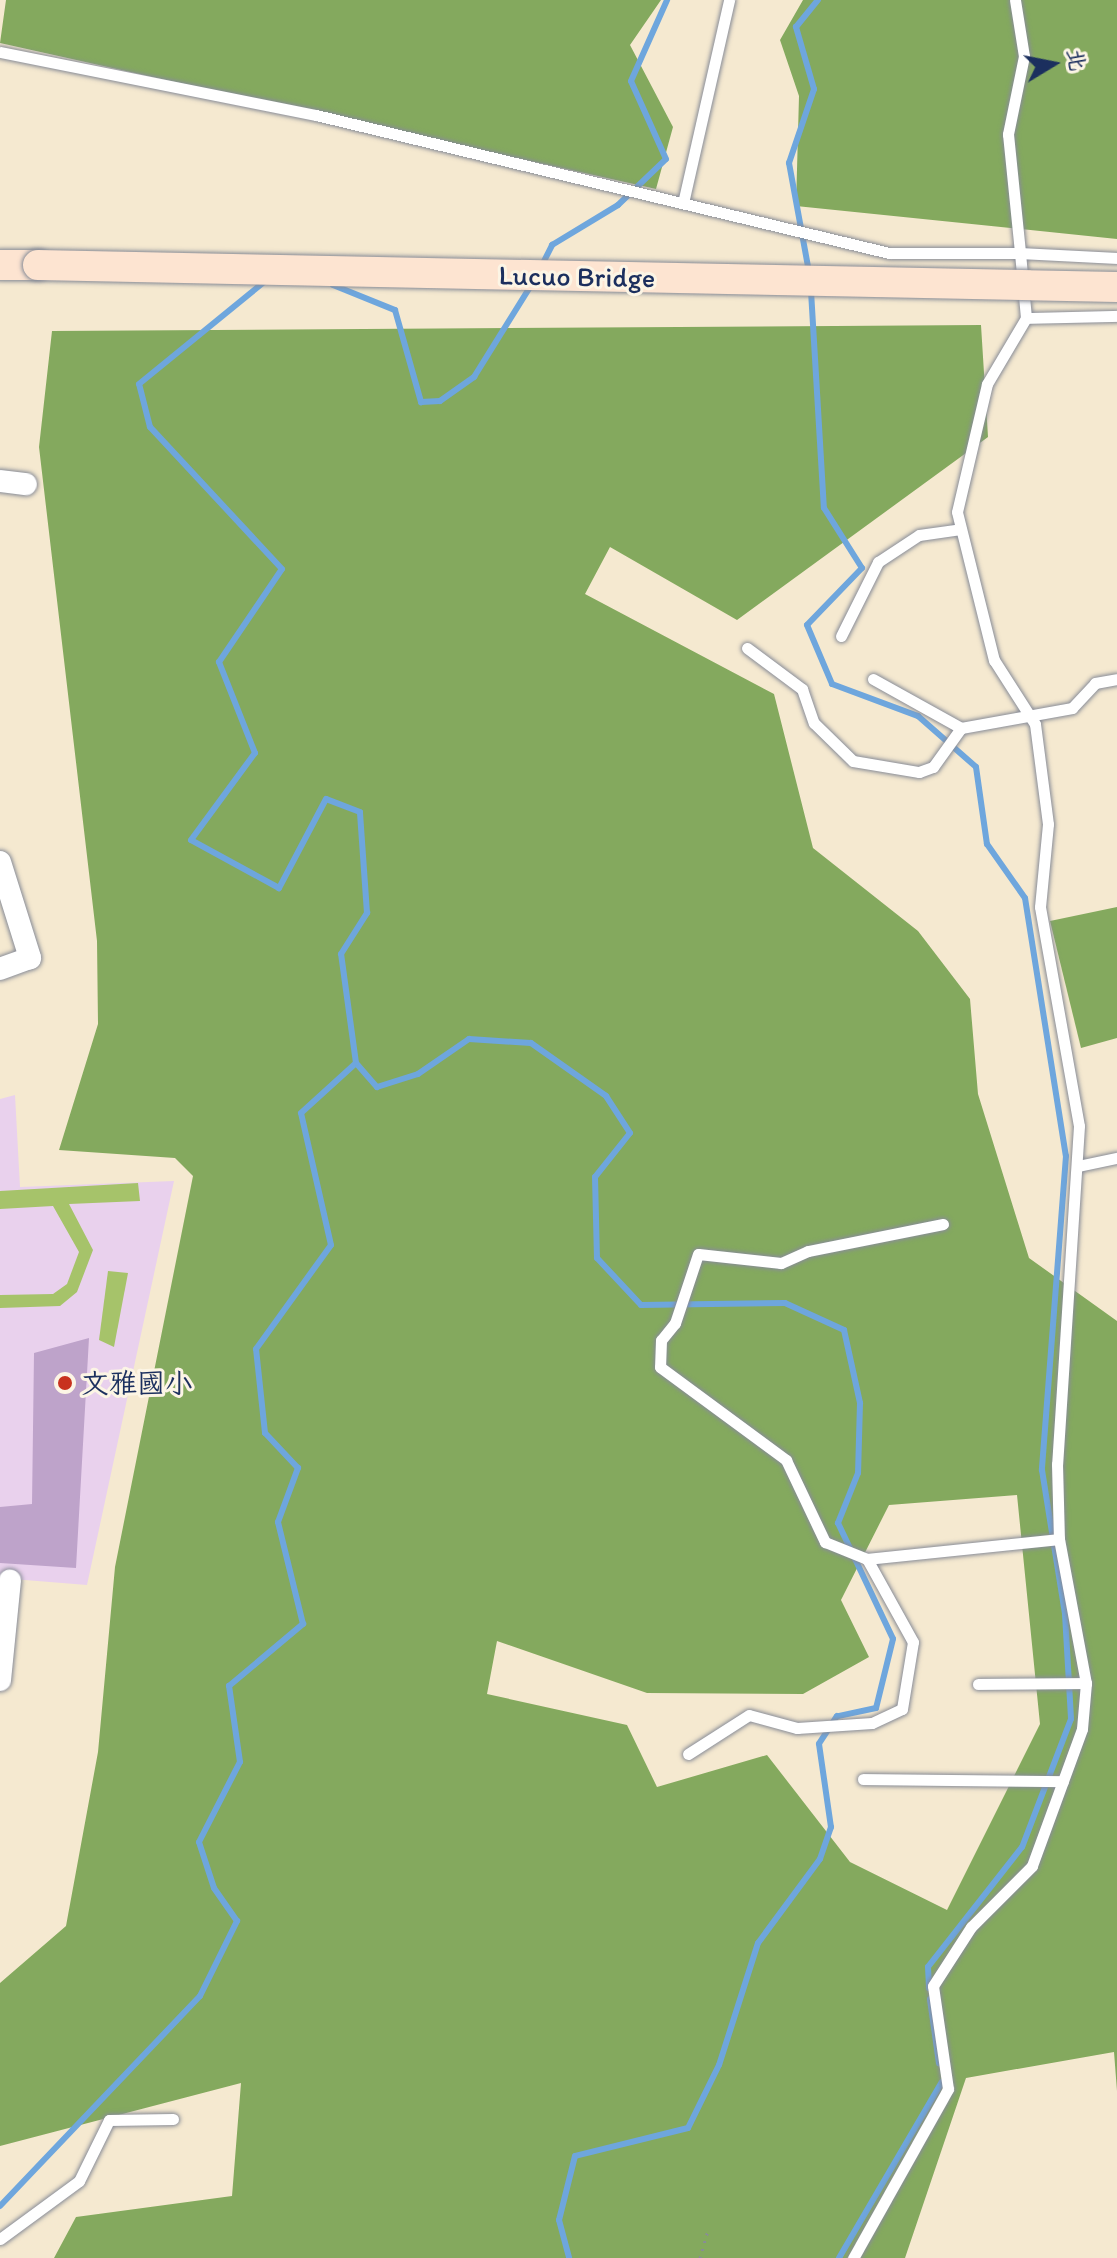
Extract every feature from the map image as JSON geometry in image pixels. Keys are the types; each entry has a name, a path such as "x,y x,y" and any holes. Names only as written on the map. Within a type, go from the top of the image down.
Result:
{"street":[{"name":"Lucuo Bridge","path":"0,265 1117,287"},
{"path":"0,481 26,484"},
{"path":"0,862 30,958 0,969"},
{"path":"0,1680 10,1580"}],"lane":[{"path":"683,203 729,0"},
{"path":"853,2258 948,2089 933,1986 971,1927 1032,1866 1060,1781 1082,1729 1082,1683 1059,1539 1057,1464 1079,1126 1040,907 1048,824 1028,713 994,660 957,512 987,384 1026,318 1008,134 1024,56 1015,0"},
{"path":"0,52 316,115 889,253 1020,253 1117,258"},
{"path":"1026,318 1117,316"},
{"path":"841,636 878,562 919,535 961,529"},
{"path":"747,648 802,689 814,723 853,761 919,772 945,751 958,732 1028,713 1072,708 1095,683 1117,679"},
{"path":"873,679 958,732"},
{"path":"1078,1166 1117,1158"},
{"path":"943,1224 808,1251 781,1263 698,1254 677,1316 661,1340 660,1367 786,1460 825,1542 841,1549 863,1558 1059,1539"},
{"path":"688,1754 749,1715 821,1726 872,1723 902,1709 913,1642 863,1558"},
{"path":"978,1684 1082,1683"},
{"path":"863,1779 1060,1781"},
{"path":"0,2239 79,2181 109,2120 173,2119"}],"path":[{"path":"700,2258 708,2230"}],"shaded area":[{"name":"文雅國小","path":"15,1095 20,1187 174,1181 87,1585 0,1578 0,1099"}],"green space":[{"path":"6,0 661,0 630,45 673,127 656,189 0,43"},
{"path":"803,0 1117,0 1117,239 796,206 799,96 780,40"},
{"path":"981,325 988,437 737,620 610,547 585,594 774,694 813,848 918,931 970,999 978,1094 1029,1258 1117,1321 1117,2091 1114,2052 966,2078 905,2258 54,2258 76,2217 232,2196 241,2083 0,2146 0,1983 66,1926 98,1752 115,1567 193,1176 175,1158 59,1150 98,1024 97,941 39,447 52,331","holes":["1017,1495 1040,1724 947,1910 850,1862 767,1755 657,1787 627,1725 487,1694 497,1641 647,1693 803,1694 869,1657 841,1600 889,1505"]},
{"path":"1117,907 1117,1038 1081,1048 1050,921"},
{"path":"138,1183 140,1201 69,1204 93,1250 77,1292 60,1306 0,1308 0,1295 53,1294 67,1284 79,1252 53,1206 0,1209 0,1191"},
{"path":"108,1271 128,1273 114,1347 99,1340"}],"building":[{"path":"89,1338 76,1568 0,1563 0,1507 32,1504 34,1353"}],"waterway":[{"path":"541,267 552,245 618,205 666,159 631,81 667,0"},
{"path":"809,272 789,163 814,89 796,27 818,0"},
{"path":"0,2206 200,1996 237,1921 214,1888 199,1842 240,1762 229,1686 303,1624 278,1522 298,1468 265,1433 256,1349 331,1245 301,1113 356,1063 341,954 367,913 360,812 326,799 279,888 191,840 255,753 219,662 282,569 150,427 139,384 264,282"},
{"path":"333,285 395,310 421,402 440,401 474,377 532,284"},
{"path":"811,291 824,508 862,568 807,625 832,684 918,716 976,767 987,844 1025,898 1066,1156 1042,1470 1065,1614 1071,1719 1022,1847 928,1967 929,1988"},
{"path":"356,1063 377,1087 418,1074 469,1039 531,1043 606,1096 630,1133 595,1177 597,1258 641,1305 785,1303 844,1330 860,1403 858,1473 838,1523 893,1639 876,1708 837,1716 819,1744 831,1827 820,1859 758,1943 719,2065 688,2128 575,2156 559,2220 569,2258"},
{"path":"930,1999 939,2063"},
{"path":"839,2258 942,2082"}],"place":[{"name":"文雅國小","path":"65,1383"}]}
